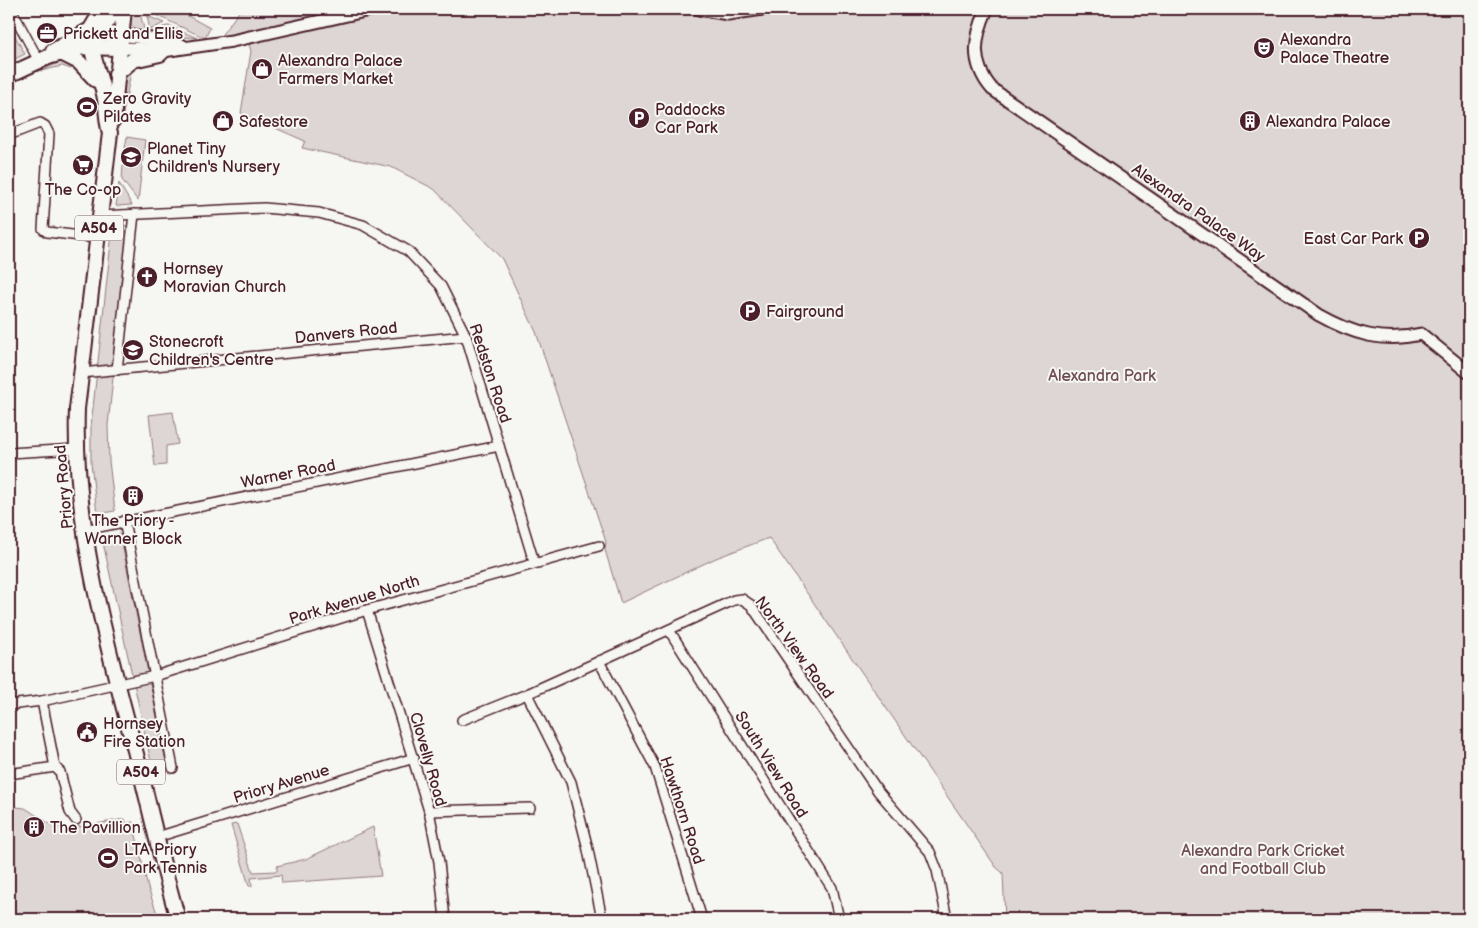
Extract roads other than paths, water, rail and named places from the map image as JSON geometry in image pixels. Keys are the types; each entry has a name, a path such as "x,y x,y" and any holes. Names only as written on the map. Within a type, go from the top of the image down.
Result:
{"main road":[{"path":"95,39 103,9"},
{"path":"9,75 95,39 116,9"},
{"name":"A504","path":"110,133 114,116 119,41 124,9"},
{"path":"44,59 54,50 95,39 119,41"},
{"name":"Priory Road","path":"95,39 94,65 103,91 110,133 81,373 76,449 84,530 96,594 178,919"},
{"path":"116,74 133,60 160,54 163,51"},
{"path":"63,54 84,66 103,91"}],"street":[{"path":"11,9 32,47 44,59"},
{"path":"119,41 163,51 185,46 232,41 374,9"},
{"path":"699,9 728,14 763,9"},
{"name":"Alexandra Palace Way","path":"988,9 976,36 975,50 978,67 992,89 1319,315 1365,336 1392,338 1421,334 1469,373"},
{"path":"119,41 176,42 185,46"},
{"path":"9,135 40,124 45,126 49,134 43,229 47,232 97,238"},
{"name":"Redston Road","path":"100,216 264,208 319,214 363,225 408,251 441,286 466,336 534,562"},
{"path":"117,370 134,214"},
{"name":"Danvers Road","path":"81,373 466,336"},
{"name":"Warner Road","path":"84,530 499,446"},
{"path":"9,453 76,449"},
{"path":"124,521 173,768"},
{"name":"Park Avenue North","path":"9,705 42,701 155,676 367,610 534,562 599,546"},
{"name":"North View Road","path":"462,720 527,694 734,600 742,599 751,605 878,791 930,852 937,870 947,919"},
{"name":"Clovelly Road","path":"367,610 430,811 439,862 445,919"},
{"name":"South View Road","path":"669,630 832,888 839,919"},
{"name":"Hawthorn Road","path":"599,661 656,767 702,919"},
{"path":"527,694 571,782 587,845 602,919"},
{"path":"42,701 55,767 60,772 70,812 76,820"},
{"name":"Priory Avenue","path":"156,837 414,758"},
{"path":"9,774 55,767"},
{"path":"430,811 530,808"}],"place":[{"name":"Prickett and Ellis","path":"47,33"},
{"name":"Alexandra Palace Theatre","path":"1264,48"},
{"name":"Alexandra Palace Farmers Market","path":"262,69"},
{"name":"Zero Gravity Pilates","path":"87,107"},
{"name":"Paddocks Car Park","path":"639,118"},
{"name":"Safestore","path":"223,121"},
{"name":"Alexandra Palace","path":"1250,121"},
{"name":"Planet Tiny Children's Nursery","path":"131,157"},
{"name":"The Co-op","path":"83,165"},
{"name":"East Car Park","path":"1419,238"},
{"name":"Hornsey Moravian Church","path":"147,277"},
{"name":"Fairground","path":"750,311"},
{"name":"Stonecroft Children's Centre","path":"133,350"},
{"name":"The Priory - Warner Block","path":"133,496"},
{"name":"Hornsey Fire Station","path":"87,732"},
{"name":"The Pavillion","path":"34,827"},
{"name":"LTA Priory Park Tennis","path":"108,858"}],"park label":[{"name":"Alexandra Park","path":"1102,375"},
{"name":"Alexandra Park Cricket and Football Club","path":"1263,859"}]}
